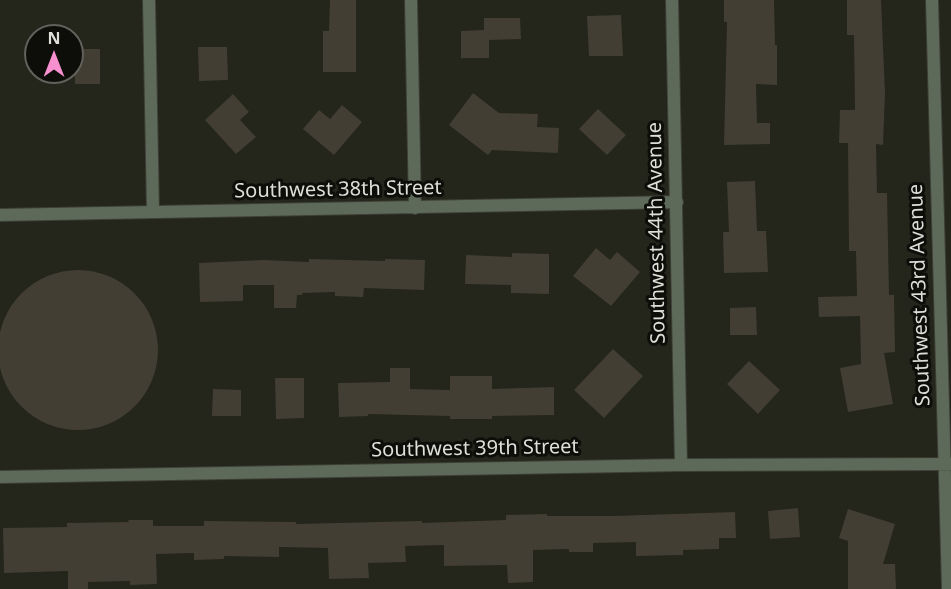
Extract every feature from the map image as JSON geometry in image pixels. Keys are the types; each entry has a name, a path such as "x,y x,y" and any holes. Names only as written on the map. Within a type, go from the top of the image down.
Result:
{"street":[{"path":"149,0 153,212"},
{"path":"411,0 415,208"},
{"name":"Southwest 44th Avenue","path":"672,0 681,465"},
{"name":"Southwest 43rd Avenue","path":"932,0 948,464 948,589"},
{"path":"937,196 951,195"},
{"name":"Southwest 38th Street","path":"0,215 677,202"},
{"name":"Southwest 39th Street","path":"0,477 681,465 948,464"}],"building":[{"path":"330,0 356,0 356,72 323,72 323,31 329,31"},
{"path":"724,0 774,0 777,85 756,84 757,123 770,123 770,144 724,145 727,22 724,22"},
{"path":"847,0 881,0 885,93 883,145 876,144 877,193 887,193 889,295 894,295 895,352 884,353 893,404 848,412 840,368 861,364 860,316 819,317 818,297 857,296 856,251 849,251 848,143 839,143 840,110 855,110 854,35 847,35"},
{"path":"621,15 623,56 589,56 587,16"},
{"path":"484,18 520,18 521,39 489,40 489,58 461,58 461,31 484,30"},
{"path":"198,47 227,47 228,80 199,81"},
{"path":"84,49 100,49 100,84 84,84"},
{"path":"473,93 499,113 538,114 537,127 559,128 558,153 492,150 488,155 449,125"},
{"path":"233,94 249,112 240,120 256,137 236,154 205,120"},
{"path":"342,105 362,122 334,155 303,129 319,110 330,119"},
{"path":"598,109 626,135 607,155 579,129"},
{"path":"755,181 757,231 766,231 768,272 724,273 723,232 729,232 727,182"},
{"path":"596,248 610,260 617,252 640,272 611,306 573,276"},
{"path":"512,253 549,254 549,294 511,293 511,285 465,284 466,255 512,257"},
{"path":"309,259 425,260 424,290 364,288 363,297 335,296 335,292 302,293 302,295 297,295 296,308 274,308 274,285 243,285 243,301 200,302 199,263 263,260 309,262"},
{"path":"78,270 108,276 134,294 152,320 158,350 152,380 134,406 108,424 78,430 48,424 22,406 4,380 -2,350 4,320 22,294 48,276"},
{"path":"756,307 757,335 730,335 730,308"},
{"path":"613,349 643,376 604,418 574,390"},
{"path":"749,361 780,390 758,414 727,384"},
{"path":"390,368 410,368 410,389 450,390 450,376 492,376 492,389 554,387 554,415 492,416 492,419 368,414 368,416 339,417 338,383 390,382"},
{"path":"275,378 304,378 304,418 276,419"},
{"path":"213,389 241,390 241,416 212,416"},
{"path":"798,508 800,537 770,539 768,511"},
{"path":"848,509 895,524 883,564 895,564 896,589 848,589 848,541 839,538"},
{"path":"735,512 736,538 719,538 719,549 683,550 683,555 636,556 636,542 593,543 593,552 569,552 569,549 533,550 533,582 508,583 507,565 444,566 444,545 405,546 406,562 368,563 369,578 329,579 328,548 279,547 279,557 224,556 224,559 194,560 194,553 156,554 157,584 130,585 130,581 88,582 88,589 68,589 68,571 4,573 3,528 67,527 67,523 129,522 128,520 153,520 153,526 204,526 204,521 296,522 296,524 422,521 422,523 506,520 506,515 614,516"}]}
